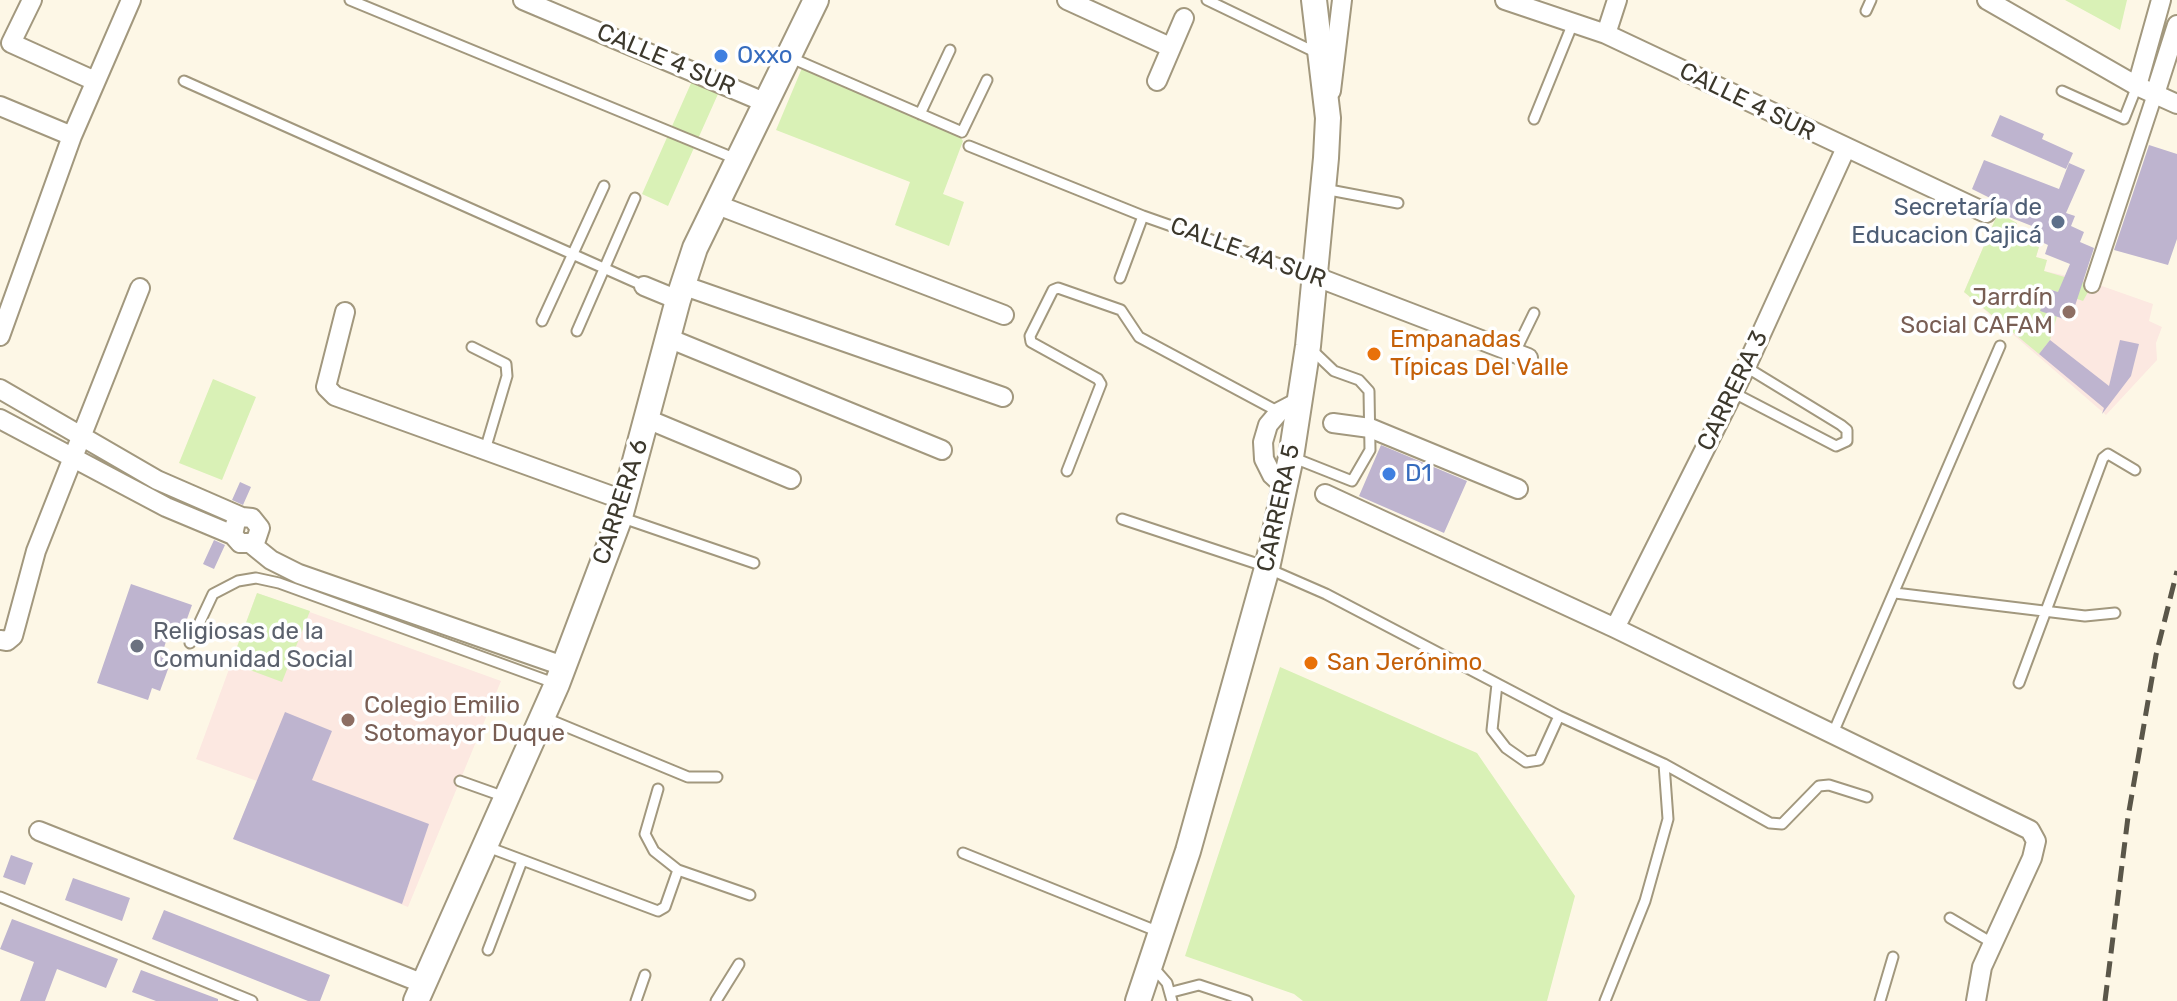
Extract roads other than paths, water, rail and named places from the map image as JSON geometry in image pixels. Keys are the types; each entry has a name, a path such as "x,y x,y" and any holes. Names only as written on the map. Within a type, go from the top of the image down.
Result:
{"main road":[{"name":"CARRERA 6","path":"420,992 543,717 623,509 680,293 715,204 816,0"},
{"path":"1314,0 1328,118"},
{"name":"CARRERA 5","path":"1138,1001 1163,933 1267,568 1285,487 1291,457 1289,406 1308,346 1328,118"}],"street":[{"path":"32,0 11,43 95,81"},
{"path":"0,336 72,136 131,0"},
{"name":"CALLE 4 SUR","path":"523,0 764,102"},
{"path":"1067,0 1170,47"},
{"name":"CARRERA 5","path":"1328,118 1342,0"},
{"name":"CALLE 4 SUR","path":"1505,0 1606,34 1845,150 1986,213"},
{"path":"1606,34 1617,0"},
{"path":"1987,0 2137,86 2177,104"},
{"path":"2137,86 2161,0"},
{"path":"1157,81 1184,18"},
{"path":"2092,285 2177,25"},
{"path":"0,106 72,136"},
{"name":"CARRERA 3","path":"1615,628 1734,393 1845,150"},
{"path":"715,204 1004,315"},
{"name":"CALLE 4A SUR","path":"1314,276 1522,355"},
{"path":"644,286 680,293 1003,397"},
{"path":"0,640 7,641 13,636 36,551 140,288"},
{"path":"345,312 326,387 335,396 485,450 623,509"},
{"path":"668,338 942,450"},
{"path":"0,419 75,457 118,470 200,499 242,517 252,518 260,528 256,540 240,543 233,535 191,517 118,470 82,436 2,397"},
{"path":"1285,487 1272,475 1264,451 1268,425 1289,406"},
{"path":"647,419 791,479"},
{"path":"1333,423 1370,428 1518,489"},
{"path":"1325,494 1615,628 2030,830 2036,841 2032,858 1982,967 1976,1001"},
{"path":"191,517 200,499"},
{"path":"233,535 236,521 242,517"},
{"path":"250,543 271,560 299,574 560,675"},
{"path":"39,831 420,992"}],"lane":[{"path":"350,0 736,159"},
{"path":"1207,0 1322,55"},
{"path":"1866,11 1871,0"},
{"path":"1534,119 1573,23"},
{"path":"920,114 950,50"},
{"path":"786,56 962,132 987,80"},
{"path":"184,81 644,286"},
{"path":"2062,91 2124,119 2137,86"},
{"name":"CALLE 4A SUR","path":"969,146 1143,216 1314,276"},
{"path":"542,321 570,254 604,186"},
{"path":"1324,189 1398,203"},
{"path":"577,331 635,198"},
{"path":"1120,278 1143,216"},
{"path":"1067,471 1101,384 1098,379 1031,342 1030,336 1053,290 1058,288 1121,310 1139,337 1289,406"},
{"path":"1522,355 1534,313"},
{"path":"1291,457 1352,481 1370,450 1369,391 1359,380 1334,371 1308,346"},
{"path":"1833,733 2000,346"},
{"path":"472,347 506,364 507,376 485,450"},
{"path":"1734,393 1836,446 1847,441 1847,430 1841,425 1746,367"},
{"path":"2019,683 2043,611 2103,458 2108,454 2135,470"},
{"path":"623,509 754,563"},
{"path":"1122,519 1267,568 1326,594 1559,716 1664,764 1770,823 1782,824 1819,786 1829,785 1867,797"},
{"path":"190,643 213,594 238,581 256,578 560,675"},
{"path":"1895,593 2085,616 2115,613"},
{"path":"1497,684 1492,730 1506,748 1526,762 1539,760 1559,716"},
{"path":"543,717 688,777 717,777"},
{"path":"1605,1001 1645,901 1668,819 1664,764"},
{"path":"460,781 507,798"},
{"path":"658,789 645,834 654,851 678,870 750,895"},
{"path":"485,846 658,911 665,907 678,870"},
{"path":"963,853 1163,933"},
{"path":"488,950 522,861"},
{"path":"0,897 252,1001"},
{"path":"1950,918 1994,944"},
{"path":"1880,1001 1893,957"},
{"path":"716,1001 739,964"},
{"path":"1152,966 1172,997 1199,985 1247,1001"},
{"path":"636,1001 645,975"}],"railway":[{"path":"2105,1001 2128,817 2156,655 2177,571"}],"place":[{"name":"Oxxo","path":"721,56"},
{"name":"Secretaría de Educacion Cajicá","path":"2058,222"},
{"name":"Jarrdín Social CAFAM","path":"2069,312"},
{"name":"Empanadas Típicas Del Valle","path":"1374,354"},
{"name":"D1","path":"1389,474"},
{"name":"Religiosas de la Comunidad Social","path":"137,646"},
{"name":"San Jerónimo","path":"1311,663"},
{"name":"Colegio Emilio Sotomayor Duque","path":"348,720"}]}
